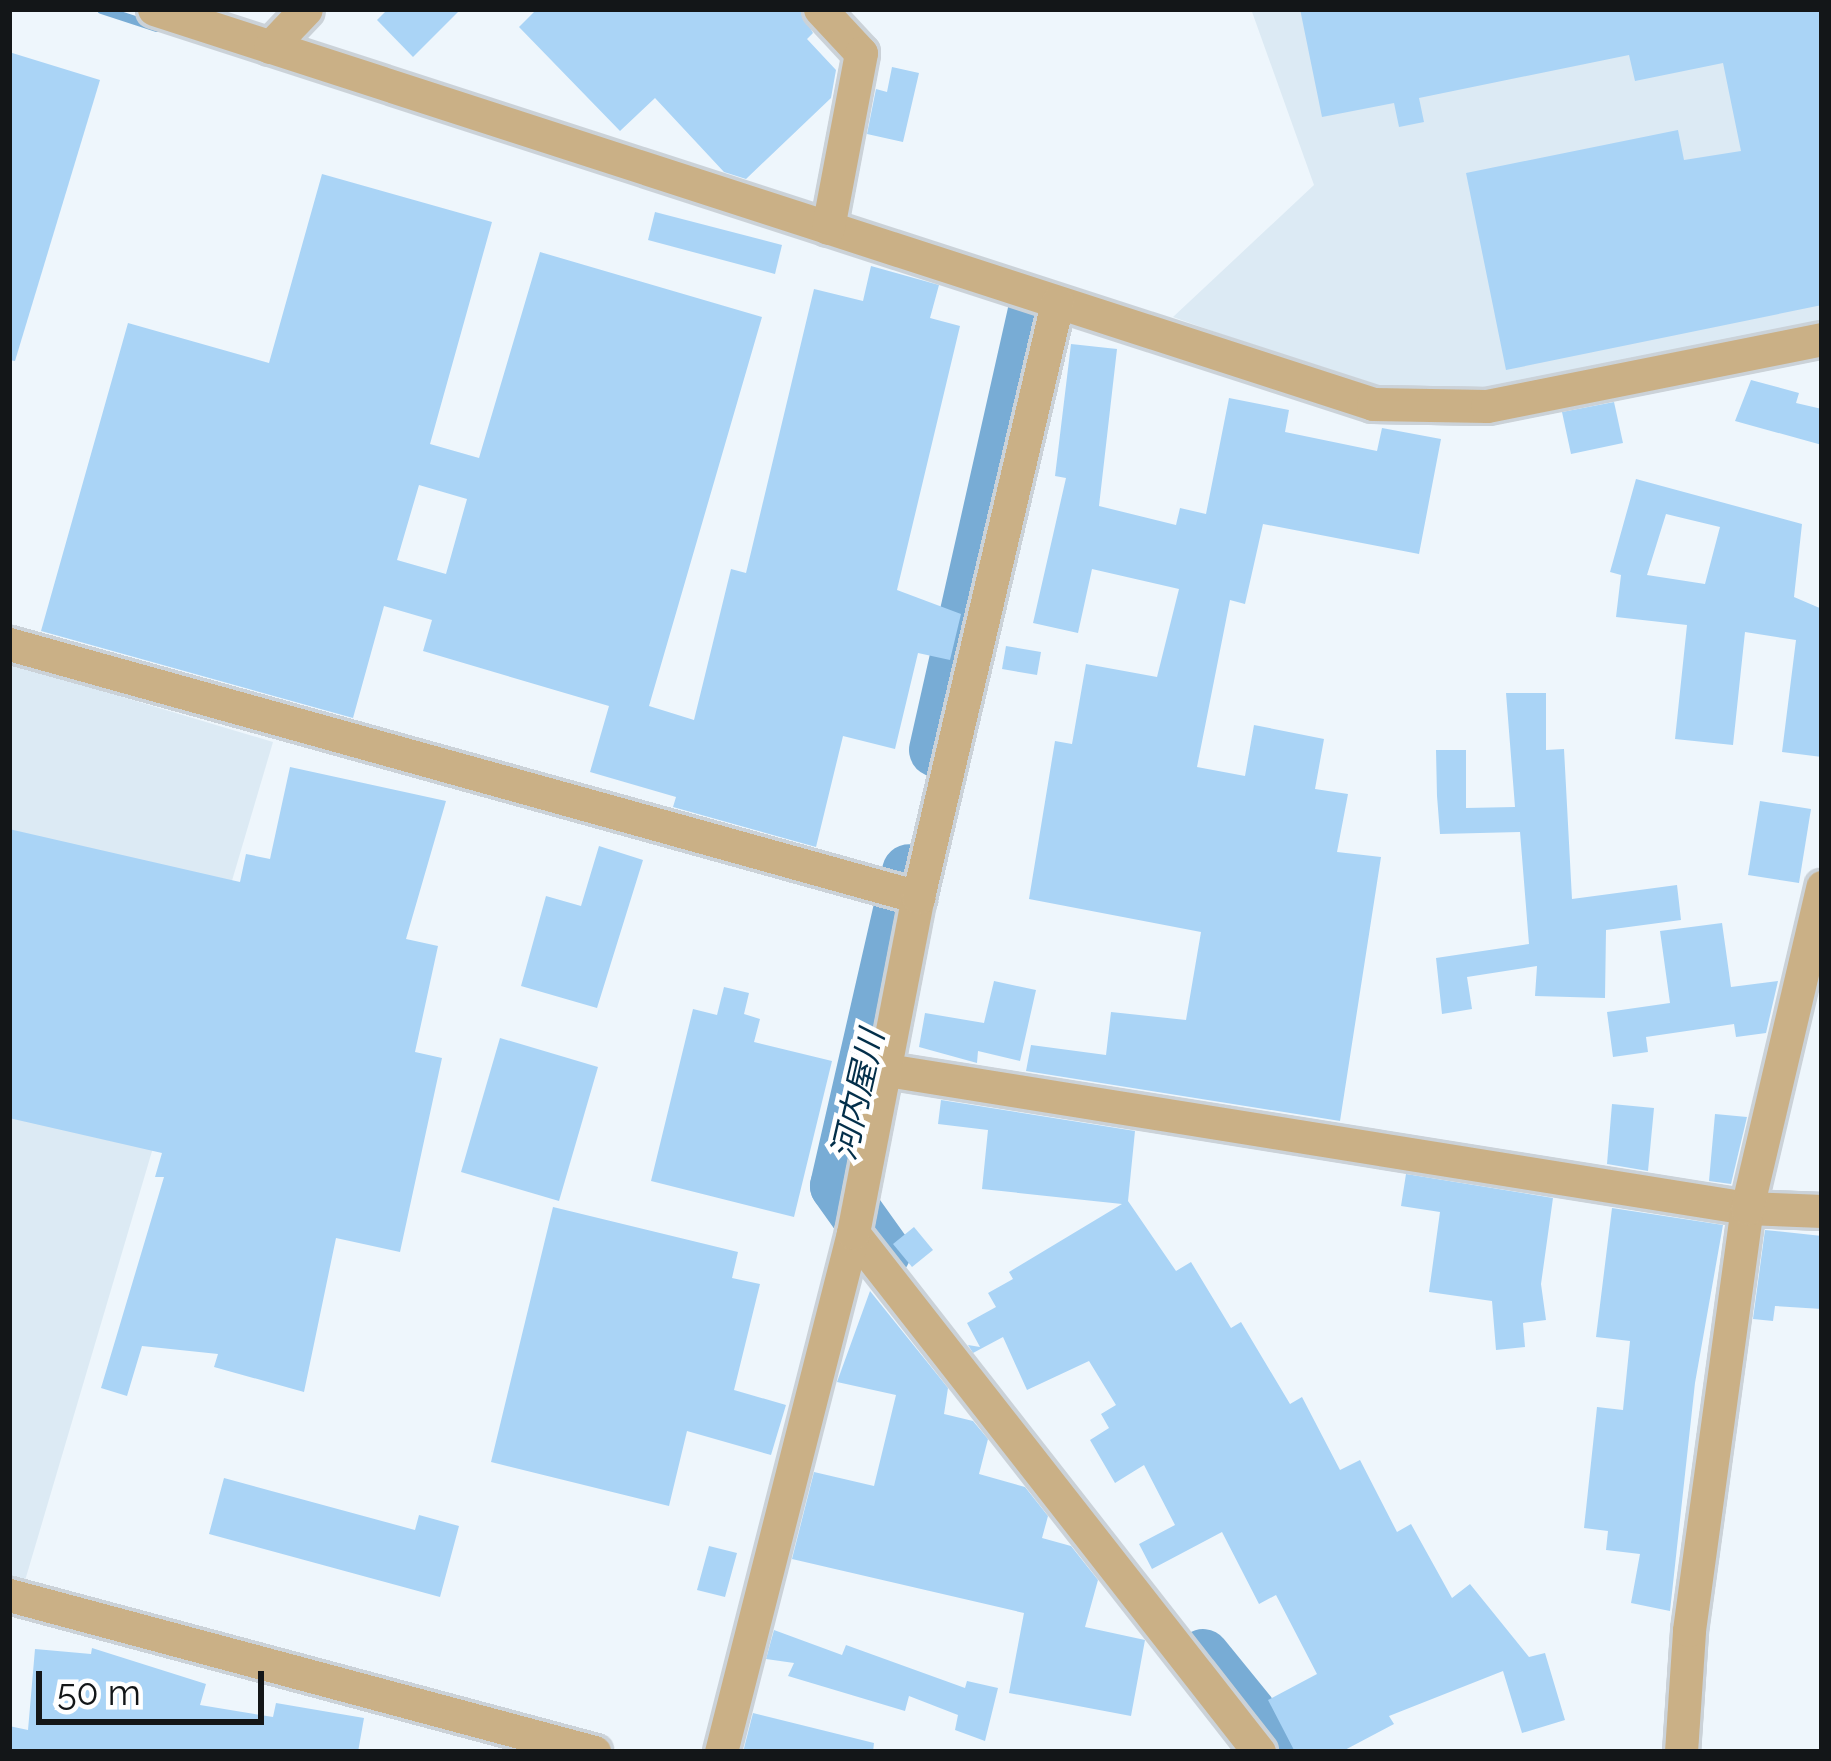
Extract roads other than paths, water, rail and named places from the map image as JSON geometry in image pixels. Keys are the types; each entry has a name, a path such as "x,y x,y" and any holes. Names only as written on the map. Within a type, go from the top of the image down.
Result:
{"street":[{"path":"154,9 1348,399 1417,410 1487,406 1822,339"},
{"path":"271,47 306,9"},
{"path":"820,9 861,53 828,228"},
{"path":"721,1752 854,1233 918,897 1057,303"},
{"path":"9,644 918,897"},
{"path":"1681,1752 1689,1630 1747,1208 1822,887"},
{"path":"886,1070 1747,1208 1822,1211"},
{"path":"854,1233 1259,1752"},
{"path":"9,1595 594,1752"}],"waterway":[{"path":"101,9 156,27"},
{"name":"河内屋川","path":"936,750 1037,303"},
{"name":"河内屋川","path":"884,1252 837,1186 909,871"},
{"name":"河内屋川","path":"1203,1656 1281,1752"}]}
